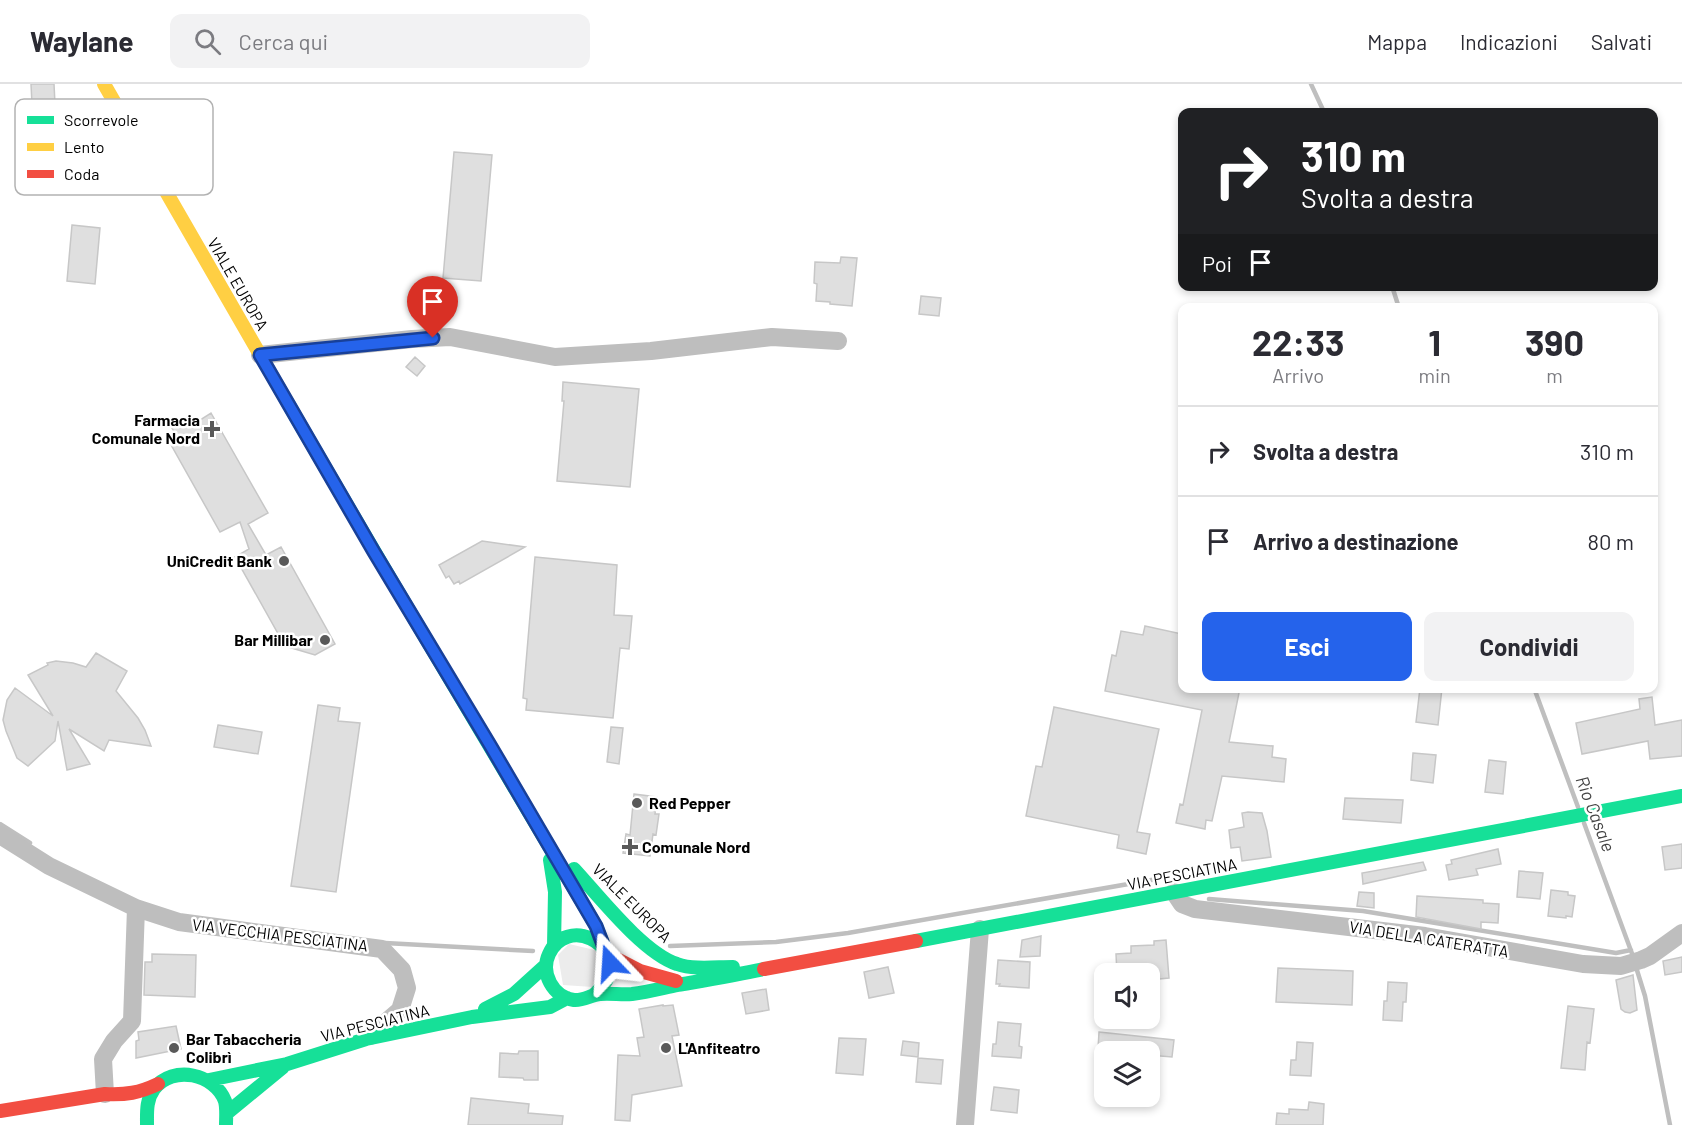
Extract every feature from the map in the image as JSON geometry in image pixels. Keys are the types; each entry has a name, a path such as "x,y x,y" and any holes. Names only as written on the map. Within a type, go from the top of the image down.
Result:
{"main road":[{"name":"VIALE EUROPA","path":"104,84 113,99"},
{"name":"VIALE EUROPA","path":"168,195 374,552 596,926 607,954"},
{"name":"VIA PESCIATINA","path":"209,1080 287,1064 366,1039 472,1017 550,1007 567,998 576,1000 594,995 631,994 1682,796"},
{"name":"VIALE EUROPA","path":"545,842 556,889 554,946"},
{"name":"VIALE EUROPA","path":"545,842 575,869 626,926 658,954 674,964 693,967 777,967"},
{"name":"VIA PESCIATINA","path":"472,1017 514,994 546,965 554,946 561,940 578,935 596,940 607,954 631,968 657,978 687,983"},
{"path":"594,995 602,990 607,982 610,972 607,954"},
{"path":"546,965 549,981 567,998"},
{"name":"VIA PESCIATINA","path":"227,1119 287,1064"},
{"name":"VIA PESCIATINA","path":"0,1111 77,1098 106,1102 122,1095 140,1092 177,1074 188,1073 209,1080 219,1089 225,1100 227,1119"},
{"path":"141,1124 145,1117 150,1094 158,1084"}],"street":[{"path":"260,355 450,337 555,357 651,351 772,337 838,341"},
{"name":"VIA VECCHIA PESCIATINA","path":"0,835 49,866 136,908 179,922 382,949 402,970 407,988 400,1010 366,1039"},
{"name":"VIA DELLA CATERATTA","path":"1174,892 1182,903 1195,909 1398,933 1583,964 1621,966 1641,960 1682,933"},
{"path":"106,1102 103,1059 114,1041 132,1021 136,908"},
{"path":"965,1125 980,929"}],"shaded area":[{"path":"569,944 599,951 593,987 563,985 558,955"}],"building":[{"path":"31,84 54,84 55,99 32,99"},
{"path":"454,152 492,155 481,281 443,278"},
{"path":"72,225 100,228 95,284 67,281"},
{"path":"841,257 857,258 852,306 816,301 815,262 840,263"},
{"path":"921,296 941,298 939,316 919,314"},
{"path":"415,357 425,366 417,376 406,367"},
{"path":"563,382 639,389 630,487 557,481 564,401 562,401"},
{"path":"211,413 268,513 248,524 266,555 281,547 335,644 315,655 285,646 235,557 249,549 240,522 220,532 170,443 178,439 172,428 190,418 194,424"},
{"path":"482,541 525,547 460,584 459,581 454,584 449,576 446,578 439,565"},
{"path":"535,557 617,565 614,615 632,616 629,649 620,648 613,718 526,710 527,699 523,698"},
{"path":"1145,626 1178,633 1178,693 1239,693 1229,742 1273,746 1272,757 1286,759 1284,782 1222,776 1212,821 1206,820 1205,829 1176,823 1180,804 1183,805 1202,710 1105,691 1112,655 1116,656 1121,631 1143,635"},
{"path":"96,653 127,671 116,691 138,718 151,746 109,740 104,751 69,729 90,764 67,770 58,721 55,741 28,766 17,758 6,731 3,720 7,700 15,688 53,716 28,675 48,665 47,663 56,661 86,667"},
{"path":"1419,693 1441,693 1438,725 1416,722"},
{"path":"1652,697 1655,725 1682,720 1682,756 1650,759 1648,741 1582,754 1576,723 1640,709 1639,699"},
{"path":"318,705 340,708 338,721 360,723 336,892 291,886"},
{"path":"1054,707 1159,729 1137,832 1150,834 1146,854 1117,848 1119,835 1026,816 1036,766 1042,767"},
{"path":"218,725 262,732 258,754 214,747"},
{"path":"611,727 623,728 619,764 607,762"},
{"path":"1413,753 1436,755 1433,783 1411,780"},
{"path":"1489,760 1506,762 1503,794 1485,792"},
{"path":"634,794 657,797 655,814 659,814 650,856 623,853 626,834 630,835"},
{"path":"1345,798 1403,800 1401,823 1343,819"},
{"path":"1242,813 1262,813 1271,857 1242,861 1240,847 1231,848 1229,830 1244,827"},
{"path":"1682,844 1682,868 1665,870 1662,847"},
{"path":"1498,849 1501,864 1476,869 1478,875 1449,880 1446,865 1452,864 1451,860"},
{"path":"1423,862 1426,870 1363,884 1362,873"},
{"path":"1519,871 1543,873 1540,899 1517,897"},
{"path":"1551,890 1568,892 1568,895 1575,896 1572,917 1548,916"},
{"path":"1359,892 1374,893 1374,908 1357,906"},
{"path":"1417,896 1483,900 1483,903 1499,904 1498,923 1481,922 1481,929 1416,917"},
{"path":"1041,936 1040,956 1020,957 1022,940"},
{"path":"1166,940 1169,978 1160,979 1160,963 1116,963 1116,954 1131,953 1131,946 1154,945 1154,941"},
{"path":"152,954 196,955 195,997 144,995 145,962 152,962"},
{"path":"1682,957 1682,972 1665,975 1663,961"},
{"path":"998,960 1030,962 1029,988 996,984"},
{"path":"888,967 894,993 869,998 864,972"},
{"path":"1278,968 1353,971 1352,1005 1276,1002"},
{"path":"1633,975 1637,1010 1630,1013 1621,1009 1616,980"},
{"path":"1388,982 1407,983 1402,1021 1383,1020"},
{"path":"766,989 769,1010 746,1014 742,993"},
{"path":"673,1005 679,1035 672,1036 682,1086 632,1095 630,1121 615,1120 618,1055 640,1056 637,1038 644,1037 639,1009"},
{"path":"1568,1006 1594,1009 1590,1043 1587,1042 1585,1070 1561,1068"},
{"path":"998,1022 1021,1024 1019,1046 1022,1047 1021,1058 992,1056 993,1044 996,1044"},
{"path":"176,1026 181,1049 136,1058 138,1032"},
{"path":"1099,1032 1174,1040 1172,1057 1160,1056 1160,1041 1098,1041"},
{"path":"839,1038 866,1039 863,1075 836,1073"},
{"path":"903,1041 919,1043 918,1057 901,1055"},
{"path":"1297,1042 1313,1043 1311,1076 1290,1075 1291,1060 1296,1060"},
{"path":"519,1051 538,1051 538,1080 499,1077 500,1053 518,1054"},
{"path":"918,1058 943,1060 941,1084 916,1082"},
{"path":"994,1087 1019,1090 1017,1113 991,1110"},
{"path":"471,1098 529,1104 528,1113 563,1116 562,1125 468,1125"},
{"path":"1309,1102 1324,1104 1323,1125 1276,1125 1277,1113 1289,1114 1289,1109 1308,1110"}],"waterway":[{"name":"Rio Casale","path":"1311,84 1322,108"},
{"name":"Rio Casale","path":"1394,291 1397,303"},
{"name":"Rio Casale","path":"1536,693 1578,807"},
{"name":"Rio Casale","path":"1584,823 1634,959"},
{"path":"0,824 30,843"},
{"path":"670,946 776,942 848,933 1180,875 1182,877"},
{"path":"1209,899 1363,911 1616,953 1631,950"},
{"path":"385,943 533,951"},
{"path":"1636,967 1645,996 1670,1125"}],"traffic: fast":[{"path":"289,405 596,926 607,954"},
{"path":"916,941 1682,796"},
{"path":"550,860 555,892 554,946"},
{"path":"574,869 636,936 664,958 690,967 733,967"},
{"path":"594,995 606,981 609,967 607,955 600,945 591,939 579,936 568,937 557,943 549,954 547,976 554,989 574,1000 600,994 638,993 764,969"},
{"path":"485,1009 514,994 546,965"},
{"path":"209,1080 287,1064 366,1039 472,1017 550,1007 567,998"},
{"path":"227,1113 283,1067"},
{"path":"147,1125 148,1102 151,1093 162,1081 182,1075 203,1079 220,1092 226,1104 226,1125"}],"traffic: slow":[{"path":"104,84 113,99"},
{"path":"168,195 289,405"}],"traffic: jam":[{"path":"764,969 916,941"},
{"path":"607,954 640,971 676,981"},
{"path":"0,1111 105,1094 132,1093 158,1084"}],"place":[{"name":"Farmacia Comunale Nord","path":"212,429"},
{"name":"UniCredit Bank","path":"284,561"},
{"name":"Bar Millibar","path":"325,640"},
{"name":"Red Pepper","path":"637,803"},
{"name":"Comunale Nord","path":"630,847"},
{"name":"Bar Tabaccheria Colibrì","path":"174,1048"},
{"name":"L'Anfiteatro","path":"666,1048"}],"route":[{"path":"433,338 260,355 596,926 610,963"}]}
